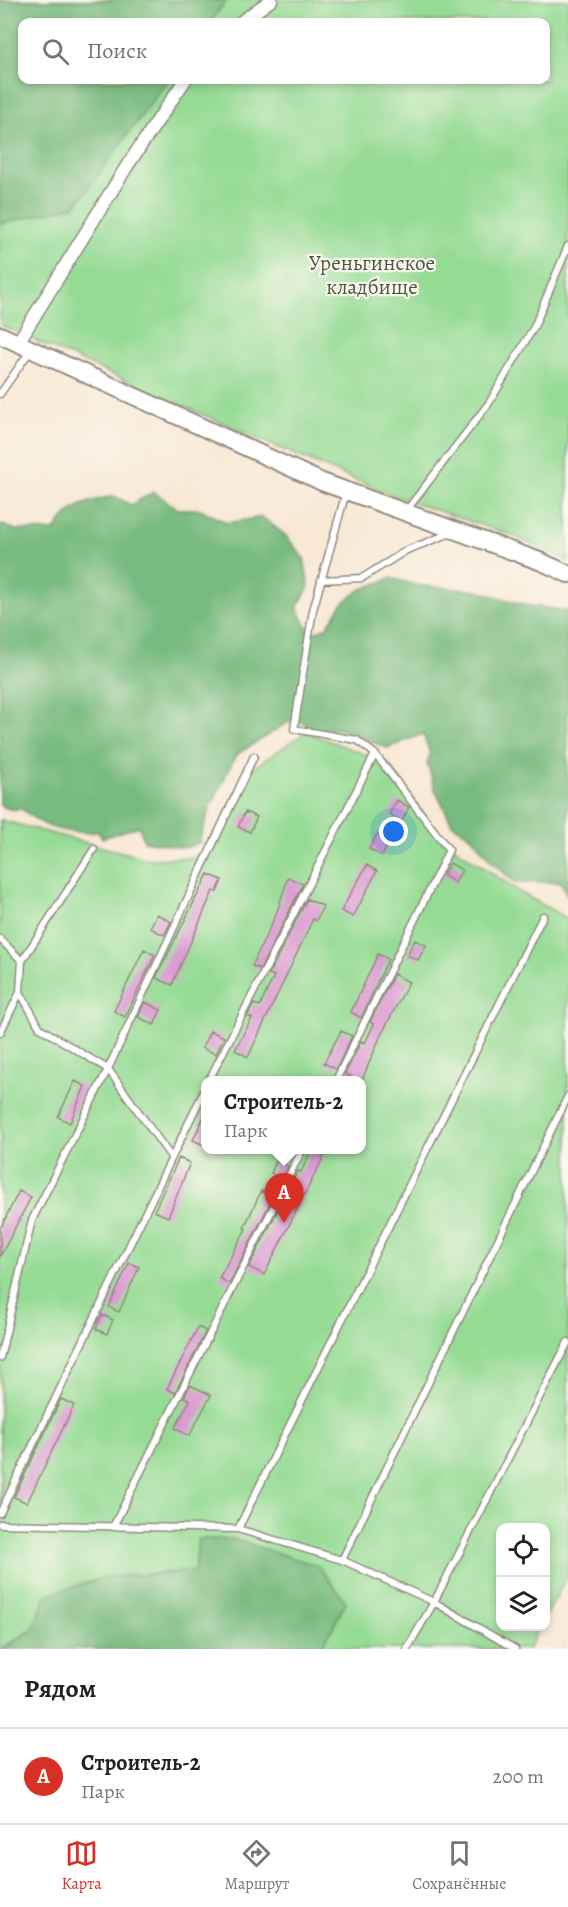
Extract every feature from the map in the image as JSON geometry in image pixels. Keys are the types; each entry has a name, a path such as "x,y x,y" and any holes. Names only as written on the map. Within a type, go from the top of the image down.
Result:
{"main road":[{"path":"0,336 236,445 404,514 542,562 568,574"}],"street":[{"path":"246,18 271,0"},
{"path":"24,347 127,166 182,84"}],"lane":[{"path":"404,514 489,403 534,327 568,246"},
{"path":"0,394 24,347"},
{"path":"338,1076 448,850 375,754 357,740 294,729 313,610 346,491"},
{"path":"321,580 362,578 407,550 454,532"},
{"path":"211,1076 375,754"},
{"path":"0,1358 32,1220 108,1069 254,756"},
{"path":"0,1033 20,992 21,961 94,849"},
{"path":"238,1529 543,916"},
{"path":"0,939 21,961"},
{"path":"20,992 40,1029 108,1069 171,1157"},
{"path":"342,1560 568,1096"},
{"path":"0,1513 201,1097"},
{"path":"113,1527 300,1154"},
{"path":"407,1649 434,1602 568,1342"},
{"path":"0,1524 238,1529 342,1560 434,1602 515,1649"}],"green space":[{"name":"Уреньгинское кладбище","path":"0,0 568,0 568,561 514,536 394,496 0,325"},
{"path":"0,0 227,0 213,18 18,18 18,84 165,84 75,206 0,224"},
{"path":"154,492 178,509 200,509 227,523 262,517 284,534 304,558 309,587 297,607 311,634 327,627 342,604 360,590 391,578 416,585 478,591 525,605 568,611 568,897 561,882 515,883 491,861 471,836 452,824 435,789 427,763 430,754 423,734 387,748 339,729 317,729 293,719 236,755 209,810 199,843 185,848 144,841 139,826 102,838 99,832 67,831 48,826 22,809 9,809 0,805 0,524 16,530 55,531 66,516 80,506 114,496 131,505"},
{"path":"306,732 388,763 440,838 523,894 568,919 568,1574 550,1608 550,1523 496,1523 496,1631 538,1631 528,1649 321,1649 346,1602 233,1539 199,1539 195,1571 107,1577 47,1595 33,1629 0,1649 0,820 148,859 205,857 247,772"},
{"path":"198,1539 233,1539 318,1566 346,1602 321,1649 3,1649 33,1629 46,1595 107,1577 195,1571"}],"building":[{"path":"397,800 409,807 402,821 389,814"},
{"path":"245,812 257,817 250,832 238,827"},
{"path":"377,834 390,840 382,856 369,849"},
{"path":"450,863 462,870 455,883 443,875"},
{"path":"367,865 377,871 353,917 341,911"},
{"path":"208,874 222,880 217,892 213,891 172,985 156,978"},
{"path":"288,877 303,884 260,969 252,966 277,912"},
{"path":"307,899 323,906 316,921 313,919 248,1057 235,1050 252,1018 247,1016 254,1004 260,1006 274,976 269,974"},
{"path":"157,914 171,922 164,935 150,928"},
{"path":"415,940 426,945 418,960 407,955"},
{"path":"144,949 155,955 125,1017 114,1011"},
{"path":"378,954 388,959 361,1018 351,1012"},
{"path":"394,974 409,982 380,1037 364,1076 349,1076 345,1074 361,1041 365,1043 374,1024 370,1022"},
{"path":"145,1002 161,1010 154,1025 138,1017"},
{"path":"210,1031 224,1037 216,1054 202,1048"},
{"path":"341,1031 352,1036 336,1069 324,1063"},
{"path":"75,1081 85,1086 70,1123 58,1117"},
{"path":"201,1123 201,1144 193,1140"},
{"path":"310,1154 324,1156 264,1275 249,1267 282,1202 284,1203 294,1185 291,1183 298,1171 301,1172"},
{"path":"179,1158 190,1163 168,1217 154,1211"},
{"path":"277,1160 288,1166 282,1179 271,1173"},
{"path":"19,1191 31,1197 0,1257 0,1229"},
{"path":"261,1191 273,1197 229,1284 219,1278 246,1229 244,1228"},
{"path":"129,1263 139,1267 119,1312 109,1307"},
{"path":"102,1315 113,1320 107,1334 96,1329"},
{"path":"198,1327 206,1331 175,1393 167,1389"},
{"path":"190,1385 211,1395 189,1436 175,1428 190,1400 184,1397"},
{"path":"61,1399 74,1405 27,1503 14,1497"}],"place":[{"name":"Строитель-2","path":"284,1223"}]}
